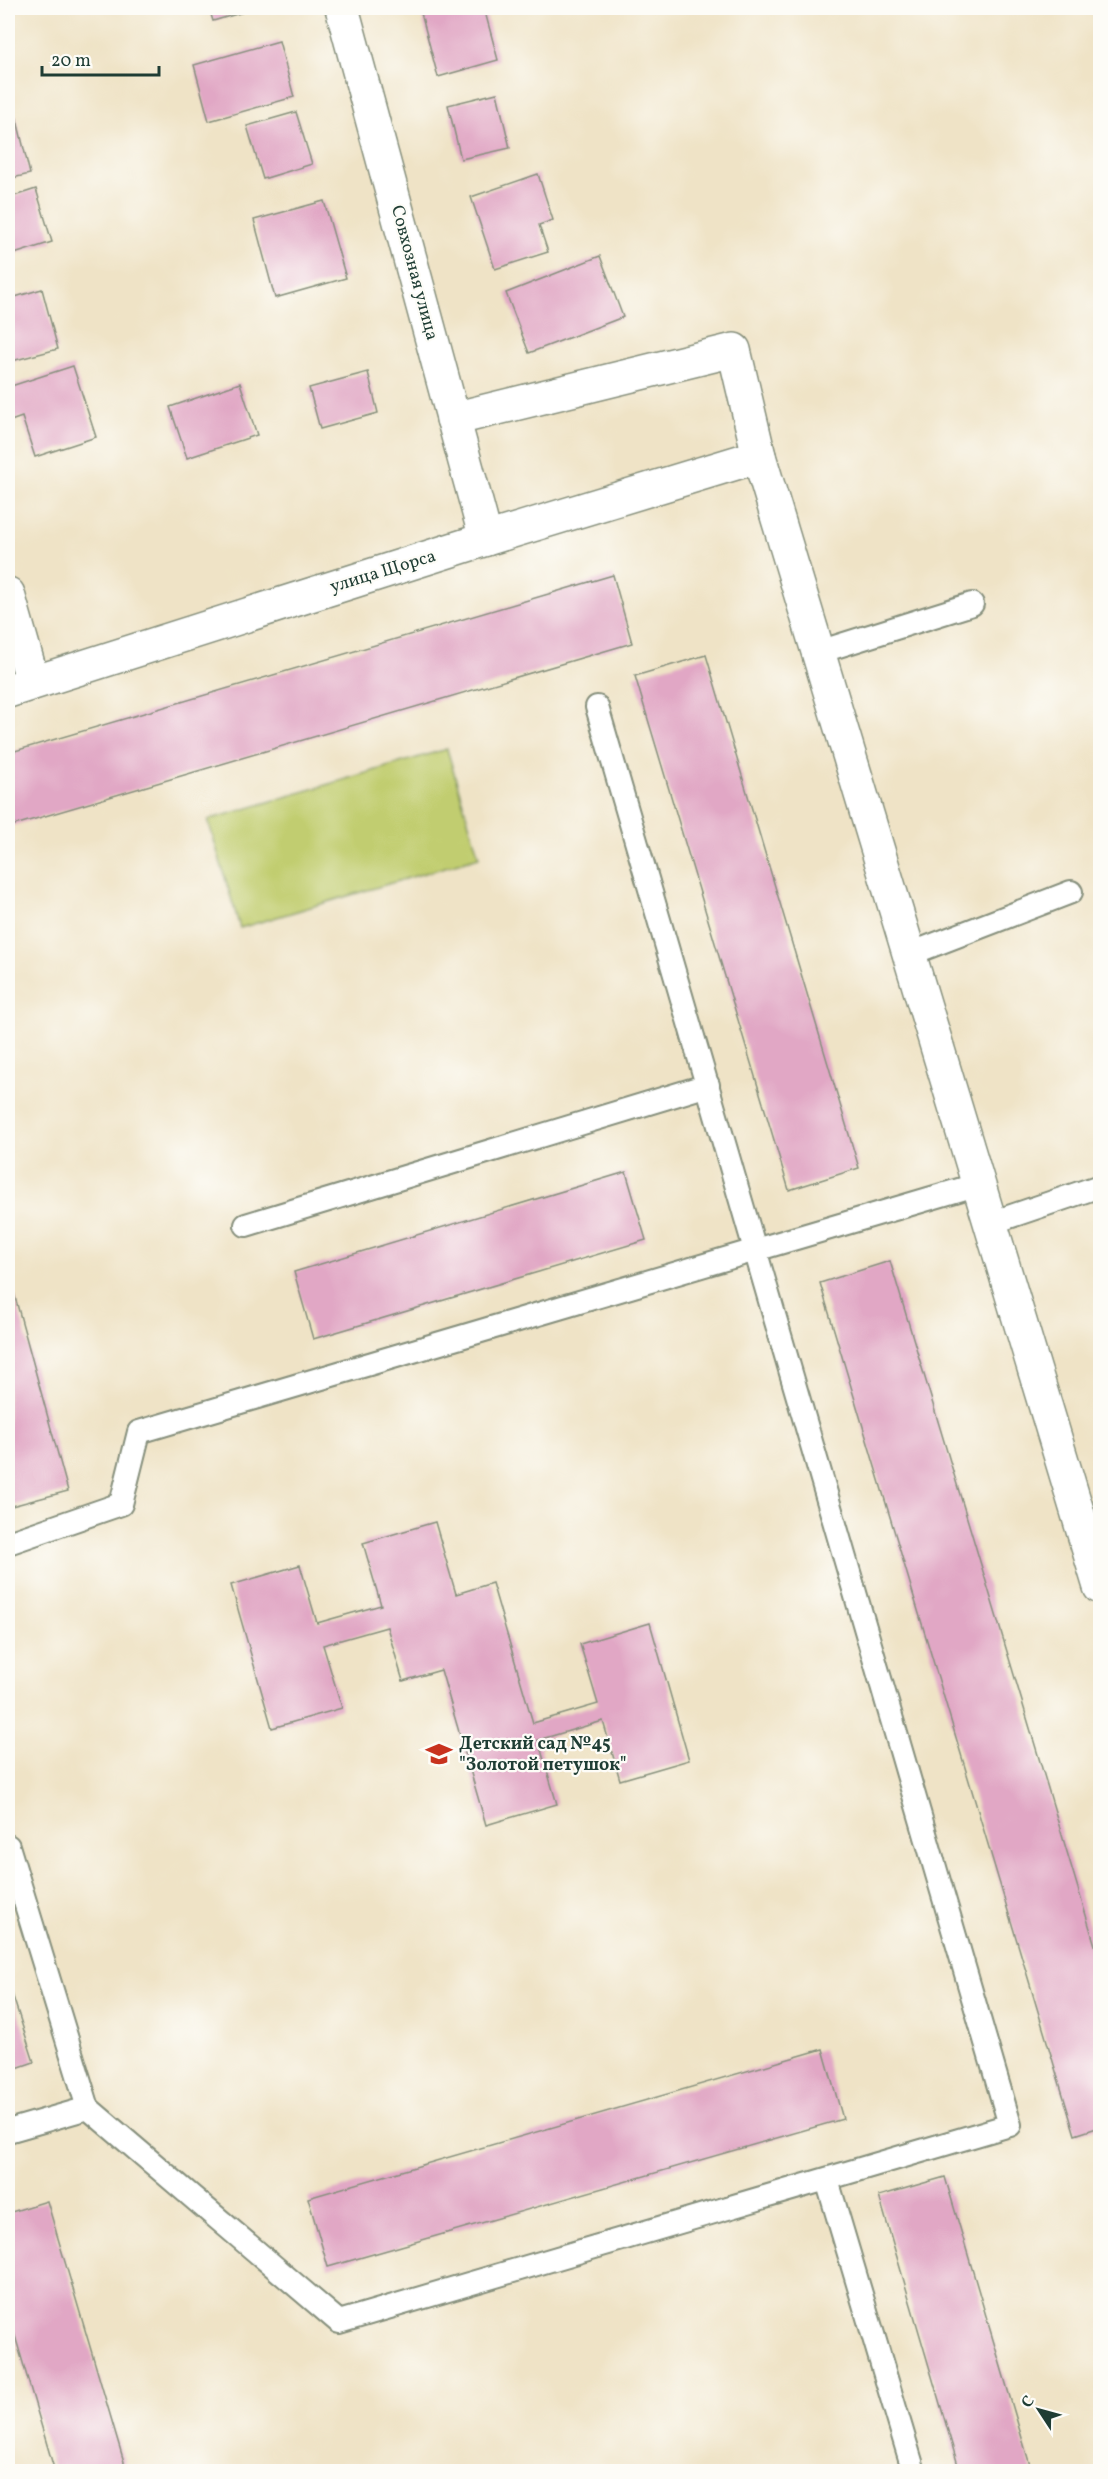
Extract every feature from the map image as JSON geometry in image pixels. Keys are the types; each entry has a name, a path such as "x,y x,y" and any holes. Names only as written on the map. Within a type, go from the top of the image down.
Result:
{"street":[{"name":"Совхозная улица","path":"342,8 486,539"},
{"path":"453,418 734,350 759,456 1101,1587"},
{"name":"улица Щорса","path":"20,687 486,539 759,456"},
{"path":"8,594 20,687"}],"lane":[{"path":"819,652 972,604"},
{"path":"8,1845 88,2108 339,2322 1010,2126 597,707"},
{"path":"910,954 1071,892"},
{"path":"246,1225 708,1085"},
{"path":"8,1543 121,1504 139,1432 979,1184"},
{"path":"991,1223 1101,1186"},
{"path":"8,2132 88,2108"},
{"path":"827,2180 914,2472"}],"green space":[{"path":"447,749 479,857 240,928 208,820"}],"building":[{"path":"209,8 257,8 213,21"},
{"path":"442,8 484,8 498,60 438,77 421,13"},
{"path":"279,41 294,97 209,121 194,65"},
{"path":"497,93 510,148 461,159 448,105"},
{"path":"296,112 312,164 263,179 247,126"},
{"path":"16,116 30,174 8,179 8,119"},
{"path":"538,174 553,220 539,225 548,252 495,269 471,197"},
{"path":"36,189 52,242 8,256 8,198"},
{"path":"324,201 346,278 275,298 254,220"},
{"path":"600,256 623,317 529,353 506,293"},
{"path":"42,289 58,349 8,362 8,299"},
{"path":"73,366 96,437 35,457 22,417 8,422 8,387"},
{"path":"368,372 378,413 320,429 309,388"},
{"path":"240,383 257,435 187,458 170,407"},
{"path":"613,575 632,643 8,827 8,753"},
{"path":"706,655 859,1168 789,1190 635,676"},
{"path":"626,1172 646,1240 313,1339 294,1272"},
{"path":"890,1261 1100,1962 1100,2127 1075,2135 820,1283"},
{"path":"8,1271 68,1491 8,1507"},
{"path":"435,1522 456,1594 492,1583 533,1723 598,1704 580,1644 650,1623 689,1760 620,1780 603,1721 538,1740 557,1804 486,1825 441,1670 403,1681 387,1627 323,1645 342,1708 272,1728 231,1585 300,1565 317,1623 381,1605 363,1543"},
{"path":"8,1981 34,2062 8,2071"},
{"path":"823,2049 843,2119 328,2267 308,2198"},
{"path":"945,2177 1032,2472 960,2472 879,2196"},
{"path":"47,2201 127,2472 55,2472 8,2312 8,2213"}],"place":[{"name":"Детский сад №45 \"Золотой петушок\"","path":"439,1754"}]}
